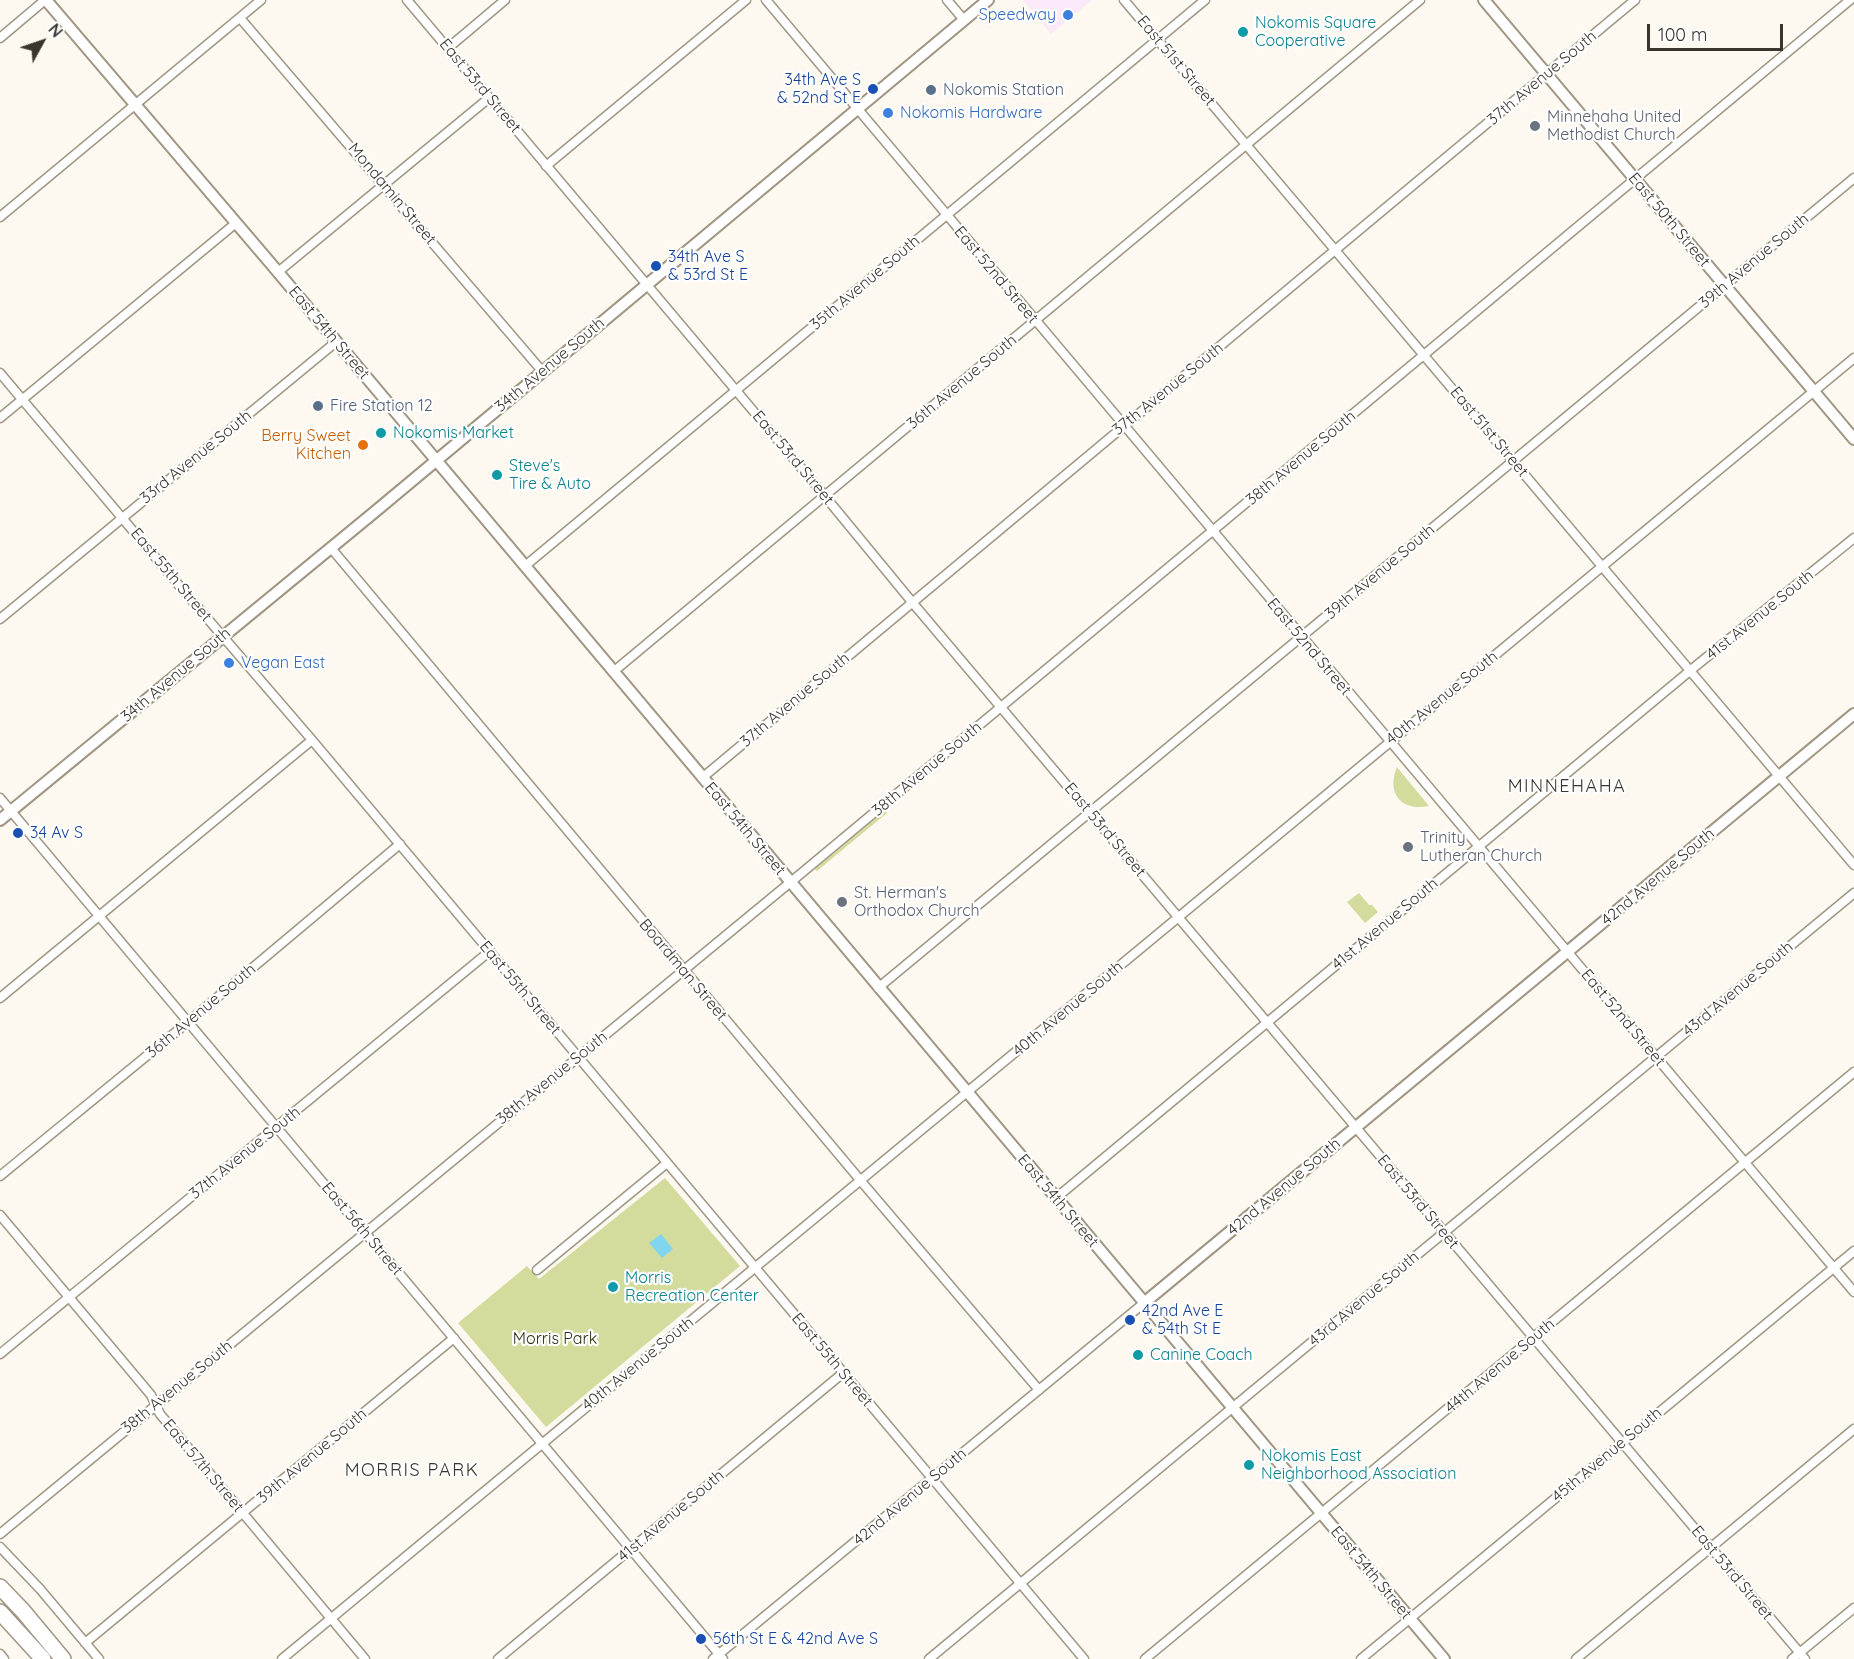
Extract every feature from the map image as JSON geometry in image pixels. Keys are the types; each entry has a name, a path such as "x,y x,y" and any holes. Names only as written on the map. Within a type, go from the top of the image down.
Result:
{"highway":[{"path":"0,1587 63,1659"},
{"path":"0,1612 43,1659"}],"street":[{"path":"0,38 45,0"},
{"name":"East 54th Street","path":"45,0 278,272 1444,1659"},
{"path":"0,217 261,0"},
{"name":"East 53rd Street","path":"407,0 1000,707 1802,1656"},
{"path":"448,48 505,0"},
{"path":"546,166 746,0"},
{"name":"East 52nd Street","path":"766,0 1854,1292"},
{"path":"947,0 964,20"},
{"name":"34th Avenue South","path":"0,820 331,548 988,0"},
{"name":"East 51st Street","path":"1124,0 1854,865"},
{"name":"35th Avenue South","path":"525,566 1205,0"},
{"name":"36th Avenue South","path":"613,672 1420,0"},
{"name":"East 50th Street","path":"1484,0 1854,439"},
{"name":"37th Avenue South","path":"702,778 1635,0"},
{"name":"38th Avenue South","path":"0,1534 577,1056 790,883 1849,3"},
{"name":"Mondamin Street","path":"240,18 542,371"},
{"path":"278,272 489,98"},
{"name":"39th Avenue South","path":"878,988 1854,178"},
{"path":"0,418 236,223"},
{"name":"33rd Avenue South","path":"0,619 336,342"},
{"name":"40th Avenue South","path":"282,1659 1854,358"},
{"name":"East 55th Street","path":"0,373 400,844 1084,1659"},
{"name":"41st Avenue South","path":"1056,1198 1854,538"},
{"name":"Boardman Street","path":"331,548 683,970 1039,1390"},
{"name":"42nd Avenue South","path":"718,1657 1854,714"},
{"path":"0,998 312,740"},
{"name":"East 56th Street","path":"0,798 631,1548 718,1657"},
{"name":"36th Avenue South","path":"0,1176 400,844"},
{"name":"43rd Avenue South","path":"929,1659 1854,893"},
{"name":"37th Avenue South","path":"0,1354 490,951"},
{"name":"44th Avenue South","path":"1145,1659 1854,1072"},
{"path":"537,1270 667,1163"},
{"name":"East 57th Street","path":"0,1215 151,1395 160,1414 365,1659"},
{"name":"45th Avenue South","path":"1361,1659 1854,1251"},
{"name":"39th Avenue South","path":"85,1642 454,1338"},
{"name":"41st Avenue South","path":"498,1659 843,1373"},
{"path":"1576,1659 1854,1429"},
{"path":"0,1547 40,1589 99,1659"},
{"path":"1792,1659 1802,1656 1854,1608"},
{"path":"0,1654 4,1659"}],"shaded area":[{"path":"1023,0 1092,0 1051,34"}],"green space":[{"path":"1397,767 1429,806 1411,806 1398,798 1393,785"},
{"path":"885,811 887,813 817,871 815,869"},
{"path":"1359,893 1378,912 1365,923 1347,902"},
{"name":"Morris Park","path":"665,1178 740,1266 546,1427 458,1323 527,1266 539,1279"}],"water":[{"path":"661,1234 673,1249 662,1258 649,1243"}],"place":[{"name":"Speedway","path":"1068,15"},
{"name":"Nokomis Square Cooperative","path":"1243,32"},
{"name":"34th Ave S & 52nd St E","path":"873,89"},
{"name":"Nokomis Station","path":"931,90"},
{"name":"Nokomis Hardware","path":"888,113"},
{"name":"Minnehaha United Methodist Church","path":"1535,126"},
{"name":"34th Ave S & 53rd St E","path":"656,266"},
{"name":"Fire Station 12","path":"318,406"},
{"name":"Nokomis Market","path":"381,433"},
{"name":"Berry Sweet Kitchen","path":"363,445"},
{"name":"Steve's Tire & Auto","path":"497,475"},
{"name":"Vegan East","path":"229,663"},
{"name":"34 Av S","path":"18,833"},
{"name":"Trinity Lutheran Church","path":"1408,847"},
{"name":"St. Herman's Orthodox Church","path":"842,902"},
{"name":"Morris Recreation Center","path":"613,1287"},
{"name":"42nd Ave E & 54th St E","path":"1130,1320"},
{"name":"Canine Coach","path":"1138,1355"},
{"name":"Nokomis East Neighborhood Association","path":"1249,1465"},
{"name":"56th St E & 42nd Ave S","path":"701,1639"}],"district":[{"name":"MINNEHAHA","path":"1567,787"},
{"name":"MORRIS PARK","path":"412,1471"}]}
